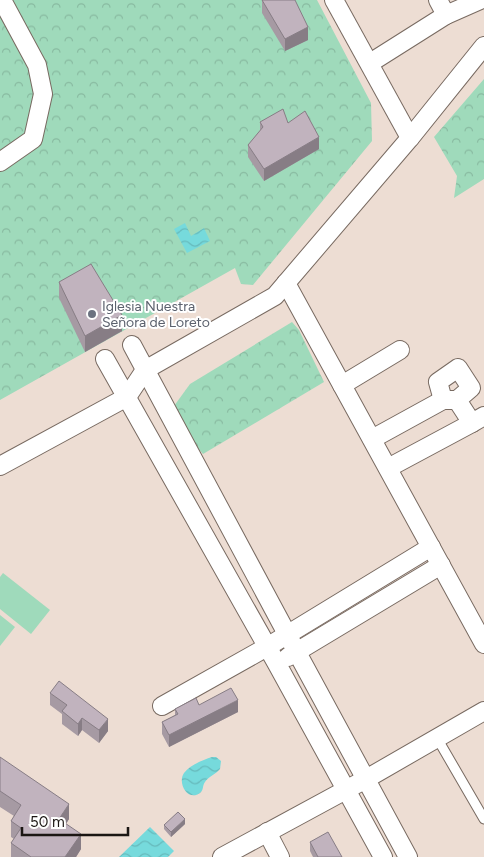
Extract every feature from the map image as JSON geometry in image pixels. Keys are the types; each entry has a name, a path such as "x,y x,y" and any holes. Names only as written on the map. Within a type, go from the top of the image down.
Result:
{"street":[{"path":"0,162 33,140 43,94 37,65 2,0"},
{"path":"334,0 410,138"},
{"path":"370,63 442,7 480,0"},
{"path":"0,466 127,397 145,370 275,296 410,138 484,46"},
{"path":"286,283 441,565 477,616 484,644"},
{"path":"132,345 286,634 408,857"},
{"path":"342,385 400,350"},
{"path":"105,359 277,664 383,857"},
{"path":"372,439 450,400 478,419 388,468"},
{"path":"162,706 267,647 431,547"},
{"path":"277,664 441,565"},
{"path":"222,857 366,779 484,711"},
{"path":"267,832 280,857"}],"lane":[{"path":"437,738 484,819"}],"green space":[{"path":"0,0 317,0 371,103 372,141 253,285 241,284 235,268 0,400"},
{"path":"484,79 484,179 454,198 457,176 434,137"},
{"path":"292,322 299,330 324,382 203,454 172,419 174,406 190,384"},
{"path":"3,573 50,610 31,634 0,609 0,577"},
{"path":"0,615 15,627 0,646"}],"water":[{"path":"185,223 191,236 204,228 210,241 187,253 174,229"},
{"path":"216,757 221,761 220,769 206,780 200,793 191,795 183,786 182,777 184,773 193,765"},
{"path":"150,827 174,851 168,857 119,857"}],"building":[{"path":"262,0 295,0 308,27 285,39"},
{"path":"283,109 288,123 305,111 319,137 264,169 248,145 263,127 260,122"},
{"path":"91,264 122,315 85,336 59,282"},
{"path":"59,681 108,719 99,730 82,718 78,724 62,711 67,705 50,693"},
{"path":"231,688 238,700 169,735 162,722 178,714 175,709 196,698 199,705"},
{"path":"0,757 69,804 59,819 81,834 65,857 31,857 11,843 21,828 11,821 21,805 0,791"},
{"path":"178,812 185,819 171,832 164,825"},
{"path":"328,832 342,857 318,857 310,842"}],"place":[{"name":"Iglesia Nuestra Señora de Loreto","path":"92,314"}]}
